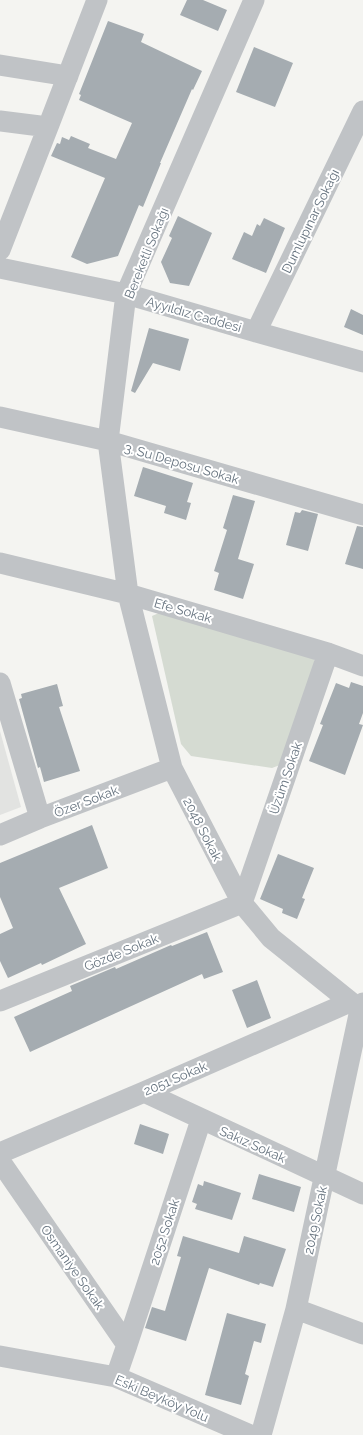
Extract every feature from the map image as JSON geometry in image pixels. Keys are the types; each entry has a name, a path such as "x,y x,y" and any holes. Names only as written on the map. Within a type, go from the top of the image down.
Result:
{"street":[{"path":"0,250 97,0"},
{"name":"Bereketli Sokağı","path":"128,594 108,441 126,294 254,0"},
{"path":"0,65 68,76"},
{"name":"Dumlupınar Sokağı","path":"256,332 363,111"},
{"path":"0,121 48,127"},
{"name":"Ayyıldız Caddesi","path":"0,268 126,294 363,362"},
{"name":"3. Su Deposu Sokak","path":"0,417 108,441 363,515"},
{"name":"Efe Sokak","path":"0,563 128,594 328,653 363,666"},
{"name":"2048 Sokak","path":"128,594 172,768 242,903 271,938 359,1007"},
{"name":"Üzüm Sokak","path":"242,903 328,653"},
{"path":"0,683 40,818"},
{"name":"Özer Sokak","path":"0,835 40,818 172,768"},
{"name":"Gözde Sokak","path":"0,1001 242,903"},
{"name":"2051 Sokak","path":"0,1152 144,1092 359,1007"},
{"name":"2049 Sokak","path":"261,1435 296,1309 359,1007"},
{"name":"Sakız Sokak","path":"144,1092 201,1120 363,1194"},
{"name":"2052 Sokak","path":"127,1345 201,1120"},
{"name":"Osmaniye Sokak","path":"0,1161 127,1345"},
{"path":"296,1309 363,1334"},
{"path":"116,1377 127,1345"},
{"name":"Eski Beyköy Yolu","path":"0,1356 116,1377 250,1435"}],"shaded area":[{"path":"159,613 314,658 316,667 280,765 272,768 191,756 181,744 152,616"},
{"path":"0,731 21,807 0,815"}],"building":[{"path":"187,0 203,0 227,10 218,31 180,15"},
{"path":"108,21 144,34 141,42 202,71 193,90 192,89 143,207 139,205 118,256 87,264 71,257 105,178 51,156 57,143 60,144 62,137 69,140 71,136 90,144 88,148 116,159 132,123 79,100 81,95 79,94"},
{"path":"254,47 293,63 275,107 236,92"},
{"path":"178,216 212,233 189,286 170,283 161,262 172,238 169,236"},
{"path":"264,218 285,228 266,273 232,259 244,232 252,236 257,224 260,226"},
{"path":"351,309 363,315 363,335 344,327"},
{"path":"149,328 189,339 180,371 153,363 135,393 131,391"},
{"path":"143,467 193,483 187,502 191,503 186,520 164,513 166,506 134,496"},
{"path":"233,495 255,501 238,559 254,564 243,599 214,590 219,573 214,571 227,530 223,528"},
{"path":"302,510 318,514 308,551 286,545 295,512 300,513"},
{"path":"357,526 363,527 363,569 345,564"},
{"path":"351,682 363,686 363,713 359,724 363,725 345,775 309,761 323,725 320,724 336,683 349,688"},
{"path":"57,684 63,706 59,707 80,771 44,782 40,767 38,768 19,699 22,698 21,694"},
{"path":"92,825 108,868 59,888 86,944 42,965 41,963 8,978 0,961 0,934 13,928 0,897 0,863"},
{"path":"278,854 314,868 302,898 305,899 297,919 282,913 283,909 260,899"},
{"path":"207,932 223,972 204,979 202,974 30,1052 14,1017 72,991 70,986"},
{"path":"257,980 271,1018 247,1028 232,990"},
{"path":"140,1124 169,1134 163,1154 134,1144"},
{"path":"259,1174 301,1187 294,1212 252,1199"},
{"path":"204,1181 241,1193 232,1220 195,1209 197,1204 192,1202 198,1184 203,1186"},
{"path":"183,1236 239,1253 244,1236 286,1249 273,1287 260,1283 259,1285 209,1268 186,1341 145,1328 152,1307 165,1311 181,1257 177,1256"},
{"path":"227,1313 266,1324 261,1343 254,1341 245,1374 249,1376 241,1405 205,1395"}]}
